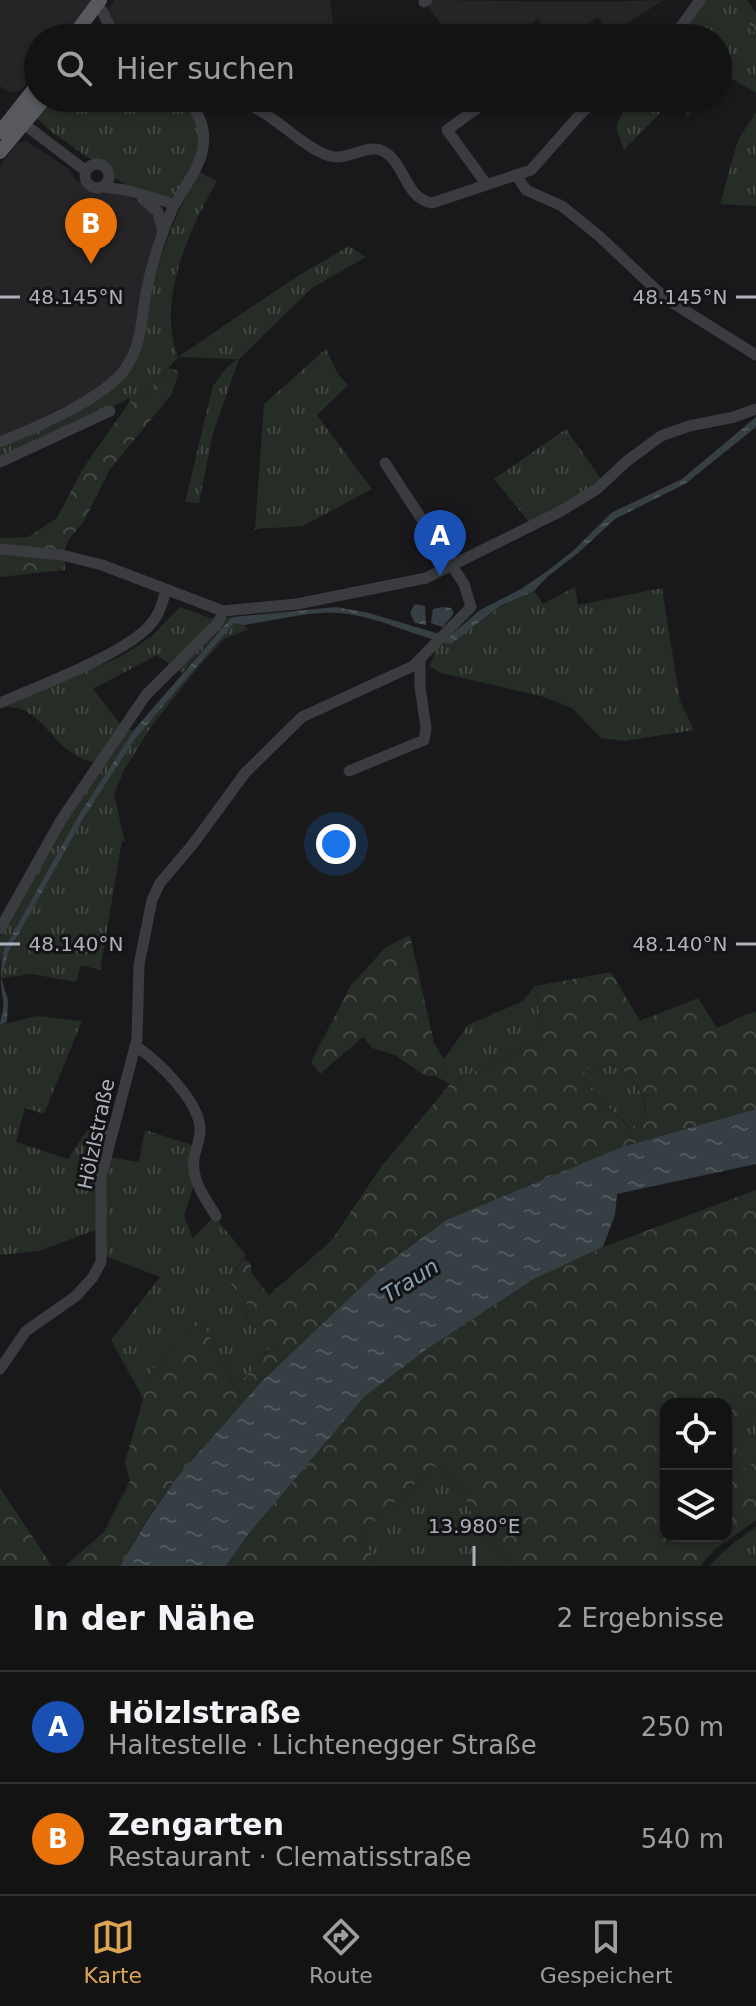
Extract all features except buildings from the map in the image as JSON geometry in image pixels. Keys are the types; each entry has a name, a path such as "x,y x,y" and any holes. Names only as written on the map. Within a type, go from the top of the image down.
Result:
{"main road":[{"path":"85,24 104,4"},
{"path":"93,24 104,4"},
{"path":"0,152 24,111"},
{"path":"0,132 28,112"}],"street":[{"path":"683,24 700,0"},
{"path":"104,4 110,24"},
{"path":"0,442 96,395 125,369 138,344 147,286 168,210 202,154 203,133 194,112"},
{"path":"263,112 310,147 328,156 343,158 370,150 383,151 392,158 410,188 427,203 531,170 548,154 580,112"},
{"path":"472,112 447,130 487,185"},
{"path":"19,120 86,171 89,185 98,189 126,190 168,210"},
{"path":"86,171 95,164 101,165 126,190"},
{"path":"103,187 110,176"},
{"path":"517,176 526,190 562,206 599,236 665,298 756,355"},
{"path":"140,196 168,210"},
{"path":"0,549 76,558 102,565 223,611 297,604 426,578 573,504 597,489 627,461 661,436 756,409"},
{"path":"0,462 110,411"},
{"path":"385,463 453,566"},
{"name":"Hölzlstraße","path":"0,1369 26,1331 76,1296 98,1270 102,1255 101,1177 136,1046 139,965 152,900 165,876 193,844 245,773 302,717 404,672 470,610 468,591 453,566"},
{"path":"0,703 92,662 140,634 156,618 166,591"},
{"path":"0,929 32,869 95,767 128,725 146,695 218,623 223,611"},
{"path":"349,771 424,740 426,728 420,660"},
{"path":"136,1046 185,1094 195,1109 200,1131 194,1170 216,1216"}],"shaded area":[{"path":"0,0 95,0 74,24 24,24 24,86 16,92 8,92 0,86"},
{"path":"115,0 330,0 333,24 111,24 105,14"},
{"path":"433,0 664,0 625,24 603,24 597,17 589,24 541,24 538,19 532,24 441,24 425,4"},
{"path":"26,141 69,169 74,178 90,191 122,194 149,207 158,222 158,238 137,334 129,355 103,387 0,438 0,165 18,143"}],"green space":[{"path":"704,0 736,0 756,35 756,93 732,79 732,24 689,24"},
{"path":"736,0 747,0 756,13 756,35"},
{"path":"41,112 189,112 198,125 198,146 177,191 167,198 154,197 114,178 114,170 107,162 90,159 37,118"},
{"path":"622,112 661,112 624,150 616,128"},
{"path":"756,112 756,206 720,204 738,140"},
{"path":"199,172 217,181 187,243 173,290 172,335 178,357 152,387 128,404 130,398 0,460 0,447 38,431 131,367 166,243"},
{"path":"349,246 366,257 312,288 239,359 213,433 199,503 185,502 213,386 237,359 178,357 296,277"},
{"path":"326,349 338,374 348,385 317,415 372,489 303,526 255,529 264,404"},
{"path":"169,368 179,371 172,394 110,469 84,521 69,539 64,552 0,547 0,538 28,537 57,518 82,470 128,404 152,387"},
{"path":"566,429 601,479 582,497 529,522 494,479"},
{"path":"0,553 65,560 65,570 0,577"},
{"path":"575,587 578,605 662,588 680,701 694,730 624,741 601,738 573,709 544,697 441,673 429,666 440,642 455,641 501,606 534,591 543,604"},
{"path":"180,607 210,618 232,617 182,673 157,655 93,689 124,729 134,730 79,815 4,949 0,963 0,938 31,878 101,764 86,760 64,747 32,715 21,709 1,706 120,657 152,636"},
{"path":"235,622 248,629 224,639 200,665 153,724 124,770 114,794 125,842 122,841 100,970 81,965 76,982 32,974 1,978 9,951 83,819 134,740"},
{"path":"410,935 434,1043 444,1059 437,1077 424,1075 395,1055 372,1048 363,1037 320,1074 311,1062 351,985 386,947"},
{"path":"611,972 640,1021 698,998 717,1028 756,1012 756,1109 622,1147 446,1220 380,1269 261,1382 178,1476 147,1519 120,1566 65,1566 104,1532 130,1481 125,1462 151,1371 200,1317 235,1389 273,1345 245,1317 248,1305 231,1285 234,1272 244,1259 251,1264 251,1272 269,1295 331,1241 381,1167 450,1084 543,1037 535,986","holes":["612,1064 633,1080 645,1104 646,1123 631,1129 588,1088 584,1070"]},
{"path":"535,986 543,1037 450,1084 437,1077 444,1059 468,1025 523,1001"},
{"path":"37,1016 82,1021 44,1114 25,1108 16,1142 68,1159 94,1120 111,1122 103,1156 139,1162 145,1130 195,1146 194,1184 184,1216 193,1238 214,1216 246,1255 234,1272 231,1285 248,1305 245,1318 273,1344 236,1390 200,1318 151,1371 143,1398 111,1340 160,1277 105,1256 98,1229 39,1251 0,1255 0,1025"},
{"path":"612,1064 627,1074 638,1088 646,1123 632,1129 588,1088 584,1070 593,1065 598,1069"},
{"path":"756,1190 756,1414 732,1420 732,1398 660,1398 660,1542 725,1542 700,1566 509,1566 507,1556 479,1531 461,1487 434,1466 362,1533 376,1566 226,1566 247,1536 364,1397 427,1349 534,1279 603,1247"},
{"path":"756,1414 756,1462 732,1476 732,1470 732,1420"},
{"path":"756,1462 756,1520 732,1537 732,1476"},
{"path":"434,1466 461,1487 479,1531 507,1556 509,1566 376,1566 362,1533"},
{"path":"0,1488 52,1566 0,1566"},
{"path":"756,1527 756,1566 709,1566 731,1545"}],"water":[{"path":"756,417 756,427 685,484 615,519 534,591 500,606 451,644 366,618 337,613 244,625 234,623 134,740 83,819 9,951 1,978 4,949 79,815 134,730 232,617 336,607 369,613 449,637 480,610 546,572 574,550 611,513 682,479"},
{"path":"415,604 425,606 426,625 415,623 410,613"},
{"path":"451,608 454,613 443,627 431,623 433,609"},
{"path":"1,978 8,1000 7,1022 0,1025 3,1007"},
{"name":"Traun","path":"756,1109 756,1164 617,1194 615,1215 603,1247 534,1279 427,1349 364,1397 247,1536 226,1566 120,1566 178,1476 261,1382 380,1269 446,1220 622,1147"}],"place":[{"name":"Zengarten","path":"91,264"},
{"name":"Hölzlstraße","path":"440,576"}]}
